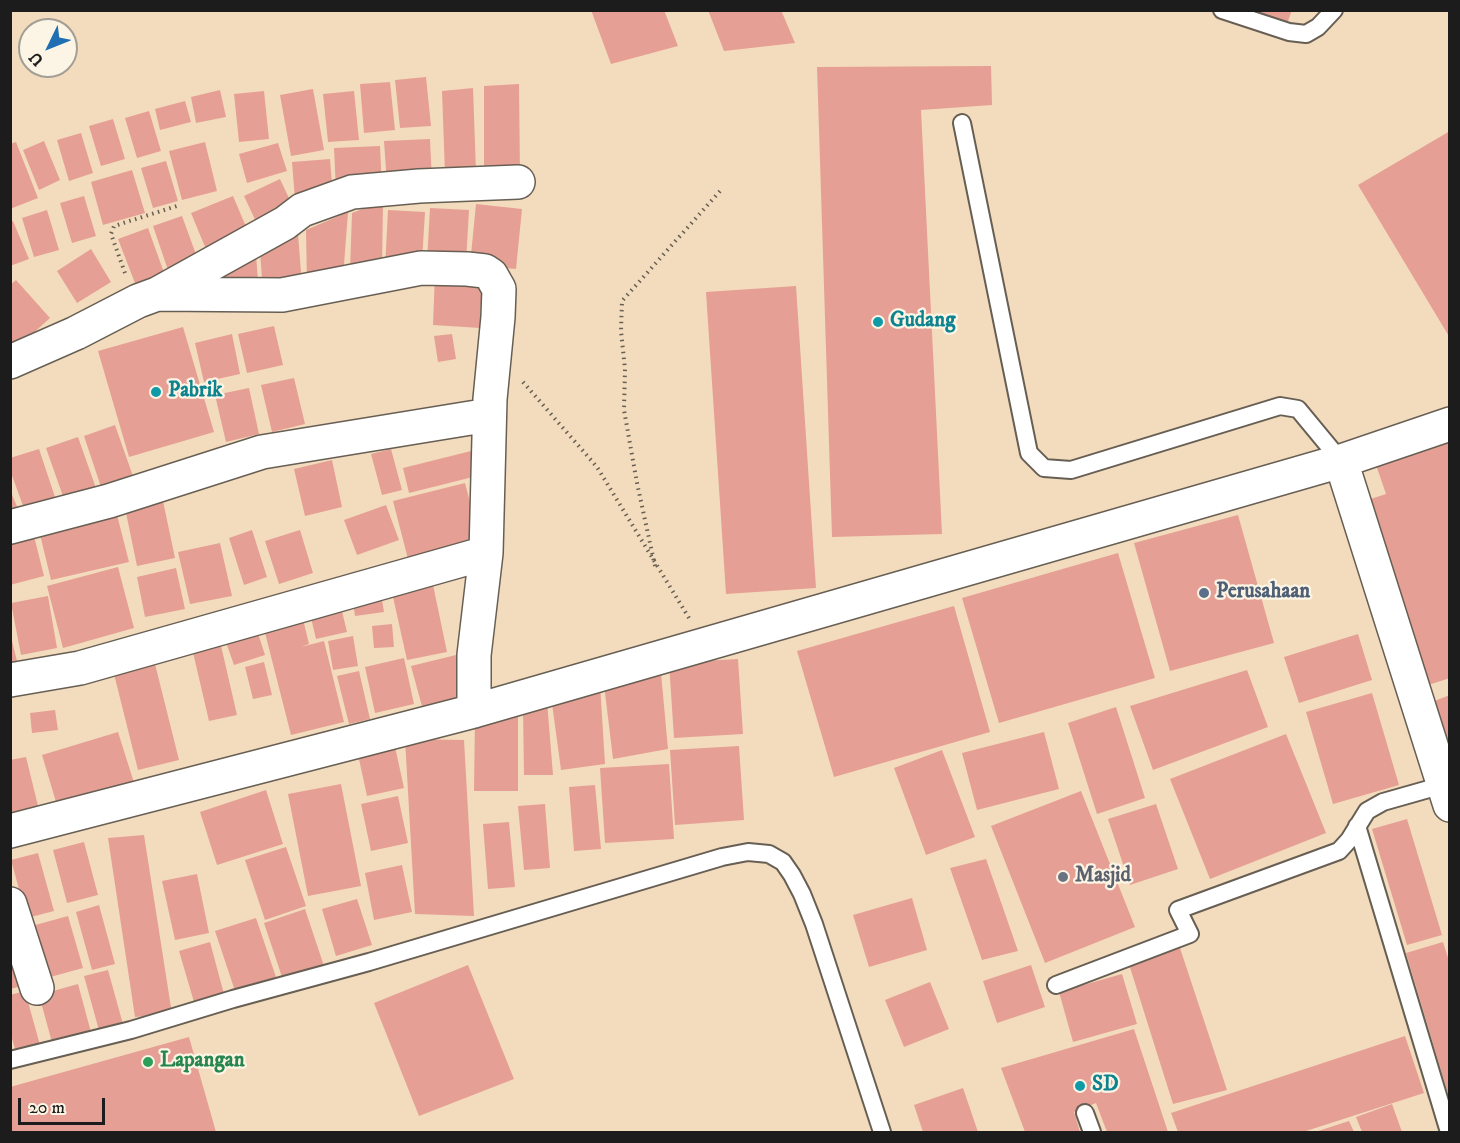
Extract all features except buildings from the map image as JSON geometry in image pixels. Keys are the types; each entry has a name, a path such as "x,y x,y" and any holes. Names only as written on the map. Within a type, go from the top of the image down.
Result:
{"street":[{"path":"10,362 148,298 285,223 302,210 352,192 419,186 518,182"},
{"path":"148,298 282,295 421,268 466,268 485,271 495,280 499,290 489,415 486,553 474,655 474,711"},
{"path":"10,527 110,501 262,452 489,415"},
{"path":"10,831 474,711 1341,461 1449,424"},
{"path":"1341,461 1446,795"},
{"path":"10,680 80,668 486,553"},
{"path":"10,904 37,987"}],"lane":[{"path":"1222,10 1288,32 1306,34 1318,27 1334,10"},
{"path":"962,123 1029,453 1044,468 1071,470 1280,406 1298,409 1341,461"},
{"path":"1056,984 1190,934 1178,910 1340,851 1367,811 1383,802 1446,795"},
{"path":"1357,826 1449,1132"},
{"path":"10,1060 131,1030 722,857 748,852 769,854 783,862 802,894 814,924 882,1132"},
{"path":"1085,1113 1092,1132"}],"path":[{"path":"656,566 637,483 624,410 622,301 722,190"},
{"path":"148,298 120,262 111,234 114,226 180,205"},
{"path":"494,347 597,467 686,612 701,646"}],"place":[{"name":"Gudang","path":"878,322"},
{"name":"Pabrik","path":"156,392"},
{"name":"Perusahaan","path":"1204,593"},
{"name":"Masjid","path":"1063,877"},
{"name":"Lapangan","path":"148,1062"},
{"name":"SD","path":"1080,1086"}]}
